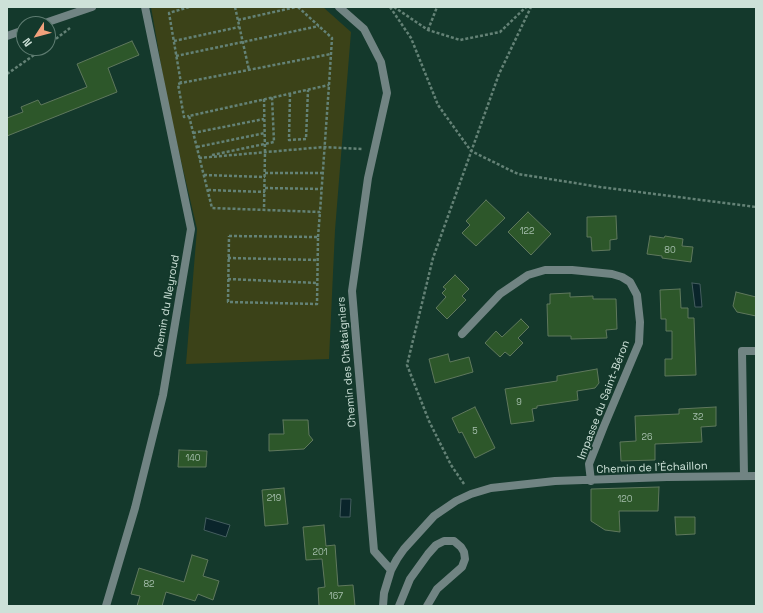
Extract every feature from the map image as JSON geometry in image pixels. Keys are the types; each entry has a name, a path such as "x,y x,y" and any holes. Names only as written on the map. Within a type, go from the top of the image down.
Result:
{"street":[{"path":"56,19 92,7"},
{"name":"Chemin du Neyroud","path":"106,606 135,508 163,395 191,229 145,7"},
{"name":"Chemin des Châtaigniers","path":"339,7 364,29 381,62 386,93 368,178 352,291 374,551 391,570"},
{"name":"Impasse du Saint-Béron","path":"462,334 500,294 528,275 545,270 572,270 612,274 622,277 630,282 637,295 640,322 639,343 589,464 591,481"},
{"path":"744,476 742,351 756,351"},
{"name":"Chemin de l'Échaillon","path":"391,570 396,559 434,516 456,501 471,494 491,488 555,482 667,477 756,476"},
{"path":"399,606 410,579 436,544 444,541 454,541 464,552 465,559 462,567 437,589 427,606"},
{"path":"383,606 384,593 391,570"}],"path":[{"path":"181,84 169,13 189,7"},
{"path":"235,7 249,70"},
{"path":"238,20 297,7 332,38 318,237 317,304 228,302 229,236 318,237"},
{"path":"390,7 411,38 438,105 471,151 518,174 608,188 756,207"},
{"path":"394,7 428,30 460,40 500,32 526,7"},
{"path":"428,30 437,7"},
{"path":"471,494 451,465 429,421 407,365 433,258 499,74 531,7"},
{"path":"176,56 319,26"},
{"path":"174,41 239,27"},
{"path":"329,85 184,117 178,84 331,54"},
{"path":"7,74 33,56"},
{"path":"290,94 289,140 306,139 308,90"},
{"path":"199,158 274,142 272,98"},
{"path":"264,99 264,210"},
{"path":"189,116 212,208 320,212"},
{"path":"193,133 264,119"},
{"path":"197,147 265,133"},
{"path":"199,158 324,147 374,150"},
{"path":"204,175 323,173"},
{"path":"208,190 322,189"},
{"path":"228,258 318,260"},
{"path":"228,279 317,282"}],"green space":[{"path":"151,7 323,7 351,32 335,230 329,359 186,364 197,229 168,105"}],"water":[{"path":"692,283 700,284 702,307 695,307"},
{"path":"341,499 351,499 350,517 340,517"},
{"path":"206,518 230,525 226,537 204,530"}],"building":[{"path":"132,41 139,55 108,68 117,92 7,136 7,118 23,112 21,107 38,100 41,105 87,87 77,64"},
{"path":"486,200 505,218 476,246 462,233 470,225 466,221"},
{"path":"528,212 551,234 531,255 508,232"},
{"path":"616,216 617,239 610,240 610,250 592,251 591,237 587,237 587,217"},
{"path":"650,236 664,238 665,236 683,239 682,246 693,247 691,262 662,258 662,256 647,254"},
{"path":"455,275 469,289 462,296 466,300 447,319 436,308 446,297 442,293 446,289 443,287"},
{"path":"680,289 681,308 688,308 688,318 694,318 696,375 665,376 665,359 672,359 672,331 666,331 666,319 661,319 660,290"},
{"path":"736,292 756,297 756,316 737,312 733,306"},
{"path":"570,293 570,297 593,296 593,299 616,299 617,329 606,330 607,338 571,339 571,336 548,336 547,304 550,304 550,294"},
{"path":"521,319 529,327 518,338 523,343 510,356 505,352 500,357 485,343 496,331 502,337"},
{"path":"448,354 450,362 469,357 473,372 435,383 429,359"},
{"path":"597,369 599,383 595,388 577,391 578,400 537,406 537,408 532,409 534,421 511,424 505,389 557,381 557,376"},
{"path":"475,407 495,448 475,458 462,432 459,433 452,418"},
{"path":"716,407 716,426 701,427 702,442 655,444 655,460 621,461 620,442 636,441 635,416 679,414 679,409"},
{"path":"283,420 308,420 309,435 313,440 304,449 269,451 269,434 284,434"},
{"path":"179,450 207,451 206,467 178,467"},
{"path":"659,487 658,511 619,511 620,532 605,530 591,521 591,489"},
{"path":"284,488 288,524 265,526 262,490"},
{"path":"675,517 695,517 695,534 676,535"},
{"path":"324,525 326,546 335,545 338,586 353,585 355,606 319,606 318,588 325,587 322,559 306,560 303,527"},
{"path":"192,555 208,560 203,576 219,581 213,600 198,594 195,601 166,592 162,606 137,606 140,596 131,594 139,568 184,582"}]}
